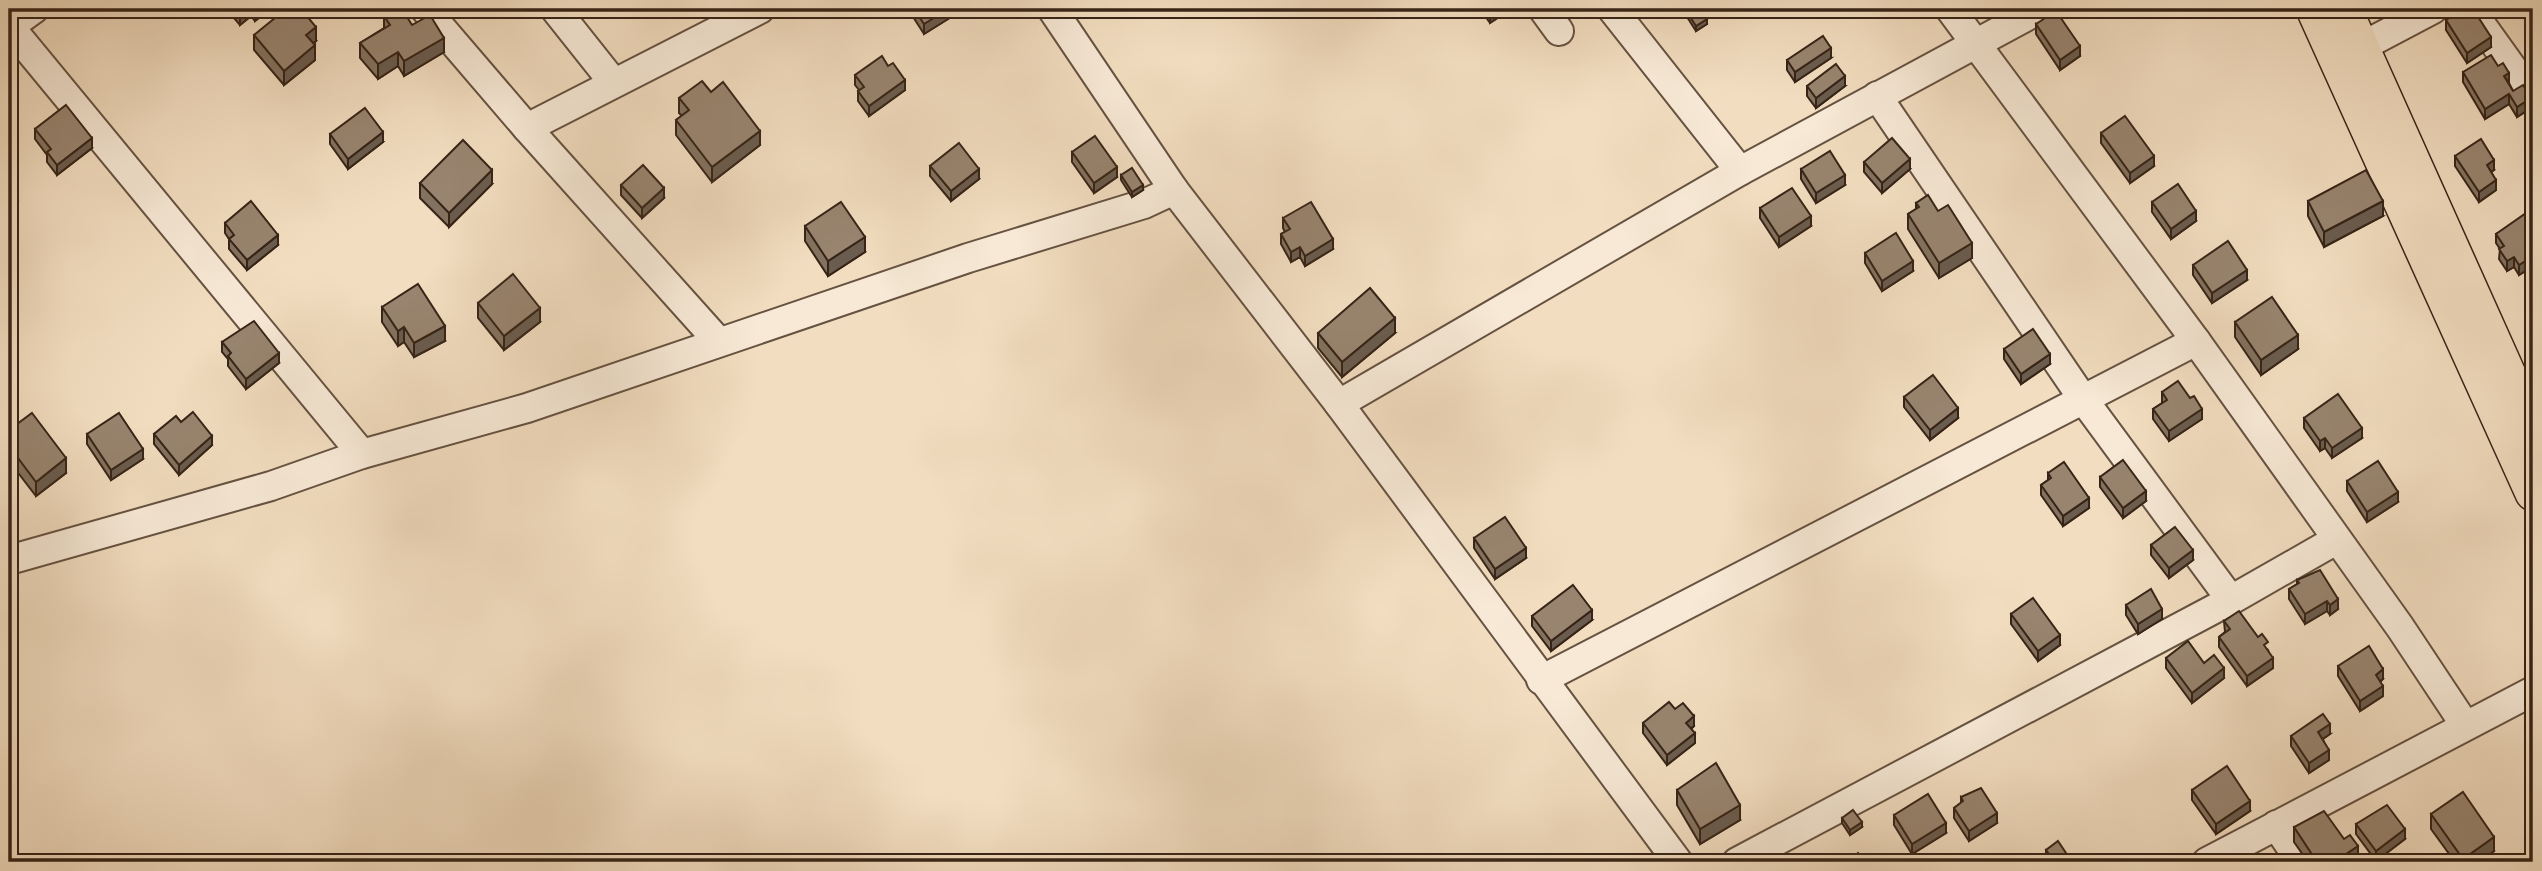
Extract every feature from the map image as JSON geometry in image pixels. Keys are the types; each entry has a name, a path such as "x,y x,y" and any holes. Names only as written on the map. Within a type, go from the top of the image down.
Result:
{"main road":[{"path":"2314,9 2533,494"},
{"path":"2344,9 2533,430"}],"street":[{"path":"34,9 9,27 362,454"},
{"path":"425,9 527,128 718,341"},
{"path":"555,9 613,82"},
{"path":"527,128 760,9"},
{"path":"1052,9 1174,190 1339,404 1678,862"},
{"path":"1612,9 1740,171"},
{"path":"1950,9 2196,341 2400,627 2465,726"},
{"path":"1339,404 1740,171 2040,9"},
{"path":"2361,47 2432,9"},
{"path":"2470,9 2533,96"},
{"path":"1877,96 2083,398 2231,600"},
{"path":"9,560 271,486 362,454 527,408 968,258 1144,204 1174,190"},
{"path":"1541,680 2196,341"},
{"path":"1737,862 2231,600 2336,540"},
{"path":"2207,862 2533,691"},
{"path":"2276,825 2301,862"}],"building":[{"path":"286,9 301,9 316,27 306,35 315,45 284,71 254,35"},
{"path":"402,9 412,25 430,15 444,38 404,61 398,52 378,64 360,43 390,25 384,16"},
{"path":"914,9 948,9 924,24"},
{"path":"1685,9 1700,9 1707,19 1696,26"},
{"path":"2464,9 2473,9 2491,37 2467,53 2446,20"},
{"path":"2056,11 2080,46 2060,60 2036,24"},
{"path":"1823,36 1831,48 1795,72 1787,60"},
{"path":"2491,55 2498,66 2503,63 2509,73 2504,76 2513,91 2523,85 2531,98 2517,107 2509,94 2485,109 2463,72"},
{"path":"882,56 888,66 893,63 905,80 869,106 858,91 864,87 855,75"},
{"path":"1836,64 1845,76 1816,98 1807,86"},
{"path":"702,81 711,92 723,82 760,131 712,167 676,120 689,110 679,98"},
{"path":"66,105 92,138 57,165 47,152 51,149 35,129"},
{"path":"365,108 383,132 348,159 330,134"},
{"path":"2125,116 2154,156 2130,173 2101,133"},
{"path":"1095,136 1117,167 1094,183 1072,152"},
{"path":"1892,138 1910,159 1882,183 1864,162"},
{"path":"2481,139 2494,160 2487,165 2496,180 2479,192 2455,156"},
{"path":"463,140 492,170 449,213 420,183"},
{"path":"959,143 979,169 951,191 930,166"},
{"path":"1830,151 1845,175 1816,193 1801,169"},
{"path":"643,165 664,188 642,208 621,185"},
{"path":"1132,168 1143,185 1132,192 1121,175"},
{"path":"2366,170 2383,201 2324,232 2308,201"},
{"path":"2178,184 2196,211 2171,229 2152,202"},
{"path":"9,187 18,200 9,206"},
{"path":"1792,188 1811,216 1779,237 1760,208"},
{"path":"1928,195 1938,211 1948,205 1972,243 1939,263 1908,214 1919,207 1916,203"},
{"path":"251,201 278,235 247,260 229,239 234,235 225,223"},
{"path":"841,202 865,237 828,261 805,226"},
{"path":"1311,202 1333,239 1305,256 1300,247 1291,252 1281,234 1290,229 1283,218"},
{"path":"2529,211 2533,217 2533,256 2519,265 2514,257 2507,261 2499,249 2504,246 2496,234"},
{"path":"1896,233 1913,261 1882,281 1865,253"},
{"path":"2228,241 2247,270 2212,293 2193,265"},
{"path":"513,274 540,308 504,336 478,303"},
{"path":"418,284 445,326 414,343 404,327 398,331 382,307"},
{"path":"1370,288 1395,318 1342,362 1318,333"},
{"path":"2272,297 2298,335 2261,360 2235,322"},
{"path":"254,321 279,353 246,379 228,356 231,353 222,342"},
{"path":"2033,329 2050,354 2021,374 2004,349"},
{"path":"1933,375 1958,408 1930,430 1904,397"},
{"path":"2178,381 2190,398 2194,396 2202,409 2169,431 2153,409 2167,400 2162,392"},
{"path":"2338,394 2362,428 2332,448 2325,438 2320,441 2304,418"},
{"path":"193,412 212,436 179,465 154,434 176,416 181,422"},
{"path":"32,413 66,458 36,482 9,446 9,430"},
{"path":"119,413 143,449 111,470 87,434"},
{"path":"2123,460 2146,491 2123,508 2100,477"},
{"path":"2378,461 2398,492 2367,512 2347,481"},
{"path":"2064,462 2089,498 2063,516 2041,485 2051,478 2048,473"},
{"path":"1505,517 1526,548 1495,569 1474,538"},
{"path":"2175,527 2193,550 2169,568 2151,545"},
{"path":"2320,570 2338,599 2330,605 2327,601 2305,614 2289,589 2299,583 2297,580"},
{"path":"1573,585 1592,610 1551,641 1532,616"},
{"path":"2151,589 2162,609 2138,624 2126,605"},
{"path":"2033,598 2060,635 2038,651 2011,614"},
{"path":"2239,611 2258,637 2262,634 2268,642 2264,645 2273,658 2247,676 2219,637 2230,629 2224,621"},
{"path":"2188,641 2204,663 2214,655 2224,668 2192,693 2166,658"},
{"path":"2369,646 2383,669 2376,675 2383,686 2360,701 2338,666"},
{"path":"1669,702 1675,709 1683,703 1694,716 1686,723 1695,733 1667,755 1643,723"},
{"path":"2323,714 2330,724 2318,732 2329,750 2309,763 2291,736"},
{"path":"1716,763 1740,805 1700,829 1677,790"},
{"path":"2227,766 2250,801 2216,824 2192,790"},
{"path":"1981,788 1997,813 1969,831 1954,808 1963,801 1961,797"},
{"path":"2463,792 2494,837 2463,859 2431,814"},
{"path":"1928,794 1946,823 1912,844 1894,815"},
{"path":"2387,805 2405,829 2376,851 2356,824"},
{"path":"1853,810 1862,822 1850,830 1842,818"},
{"path":"2324,811 2344,839 2350,835 2358,846 2334,862 2317,862 2294,827"},
{"path":"2058,841 2072,862 2055,862 2046,850"},
{"path":"1858,853 1863,862 1839,862 1846,857 1849,860"}]}
